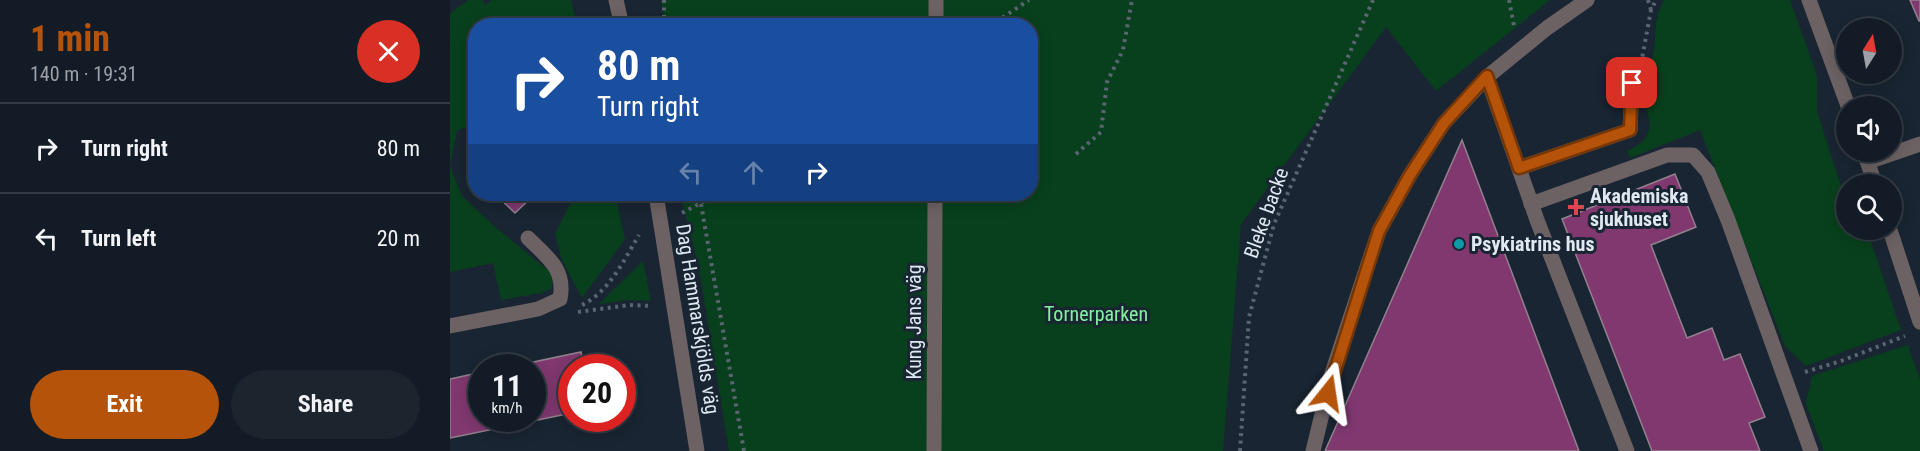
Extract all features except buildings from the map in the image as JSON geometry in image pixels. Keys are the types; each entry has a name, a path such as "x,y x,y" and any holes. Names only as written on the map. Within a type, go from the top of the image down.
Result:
{"street":[{"path":"616,0 620,18"},
{"path":"936,0 936,18"},
{"path":"1313,451 1332,373 1379,231 1410,175 1444,123 1487,76 1547,28 1587,0"},
{"path":"1809,0 1844,96"},
{"path":"1487,76 1531,204 1627,451"},
{"path":"1519,168 1630,130 1636,77"},
{"path":"1902,148 1920,144"},
{"path":"1531,204 1667,155 1693,155 1708,172 1728,220 1811,451"},
{"name":"Dag Hammarskjölds väg","path":"657,201 697,451"},
{"name":"Kung Jans väg","path":"934,451 935,201"},
{"path":"450,326 538,309 560,299 562,287 557,267 528,238"},
{"path":"1893,240 1917,327"}],"path":[{"path":"664,0 664,18"},
{"path":"1002,18 1029,0"},
{"path":"1076,154 1101,132 1107,82 1123,50 1132,0"},
{"name":"Bleke backe","path":"1240,451 1249,317 1274,224 1373,0"},
{"path":"1509,0 1514,28"},
{"path":"1648,0 1650,10"},
{"path":"1636,77 1650,10 1656,0"},
{"path":"662,223 706,201"},
{"path":"701,204 744,451"},
{"path":"573,312 630,305 661,306"},
{"path":"1784,378 1841,361 1917,327"}],"green space":[{"path":"468,0 483,0 485,5 492,0 571,0 575,18 468,18 468,126 457,131 450,165 450,14"},
{"name":"Tornerparken","path":"661,0 1550,0 1436,91 1386,27 1241,224 1223,451 729,451 698,263 682,201 1038,201 1038,18 665,18"},
{"path":"1664,0 1790,0 1817,76 1817,111 1837,174 1836,240 1870,240 1901,330 1806,366 1785,346 1700,130 1630,158 1627,151 1642,142 1649,128 1644,85 1653,55 1660,8"},
{"path":"450,166 462,196 494,226 555,276 551,289 501,300 493,263 450,272"},
{"path":"572,201 617,201 625,239 582,298 562,260 555,234"},
{"path":"643,261 651,301 628,300 599,304"},
{"path":"1908,345 1920,380 1920,451 1824,451 1806,404 1812,376"}],"place":[{"name":"Akademiska sjukhuset","path":"1576,207"},
{"name":"Psykiatrins hus","path":"1459,244"}],"route":[{"path":"1328,393 1332,373 1379,231 1410,175 1444,123 1487,76 1519,168 1630,130 1632,83"}]}
